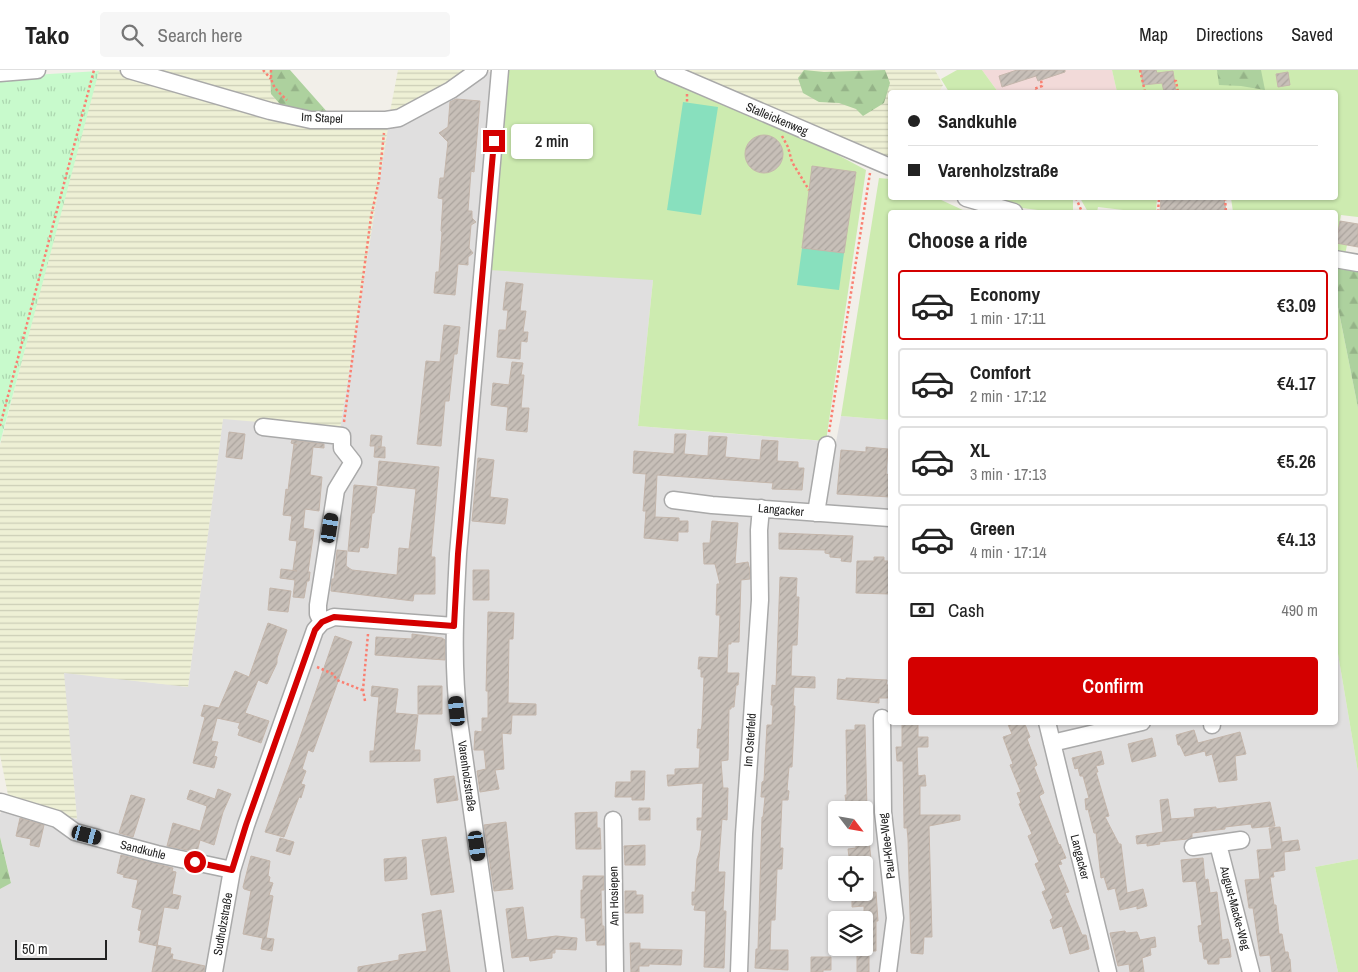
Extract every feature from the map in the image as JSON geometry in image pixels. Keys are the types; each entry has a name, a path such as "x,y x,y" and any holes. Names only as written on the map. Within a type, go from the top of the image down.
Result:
{"street":[{"path":"0,73 37,70"},
{"name":"Im Stapel","path":"128,70 307,120 386,120 399,118 451,90 479,70"},
{"name":"Varenholzstraße","path":"495,972 458,714 454,626 460,526 500,70"},
{"name":"Stalleickenweg","path":"664,70 888,166"},
{"path":"973,200 1007,210"},
{"path":"1338,260 1358,263"},
{"path":"263,427 342,436 342,448 353,462 336,490 318,605 318,614 322,622 334,617 454,626"},
{"path":"816,513 827,444"},
{"name":"Langacker","path":"672,500 888,518"},
{"name":"Im Osterfeld","path":"739,972 744,834 760,600 759,530 761,508"},
{"name":"Sudholzstraße","path":"214,972 232,870 315,630 322,622"},
{"name":"Paul-Klee-Weg","path":"882,718 884,837 890,868 895,918 888,972"},
{"name":"Langacker","path":"1048,725 1108,972"},
{"path":"1052,743 1129,725"},
{"name":"Sandkuhle","path":"1,802 57,818 75,832 157,854 232,870"},
{"name":"Am Hosiepen","path":"613,820 615,972"},
{"path":"1193,847 1241,840"},
{"name":"August-Macke-Weg","path":"1218,844 1251,972"}],"path":[{"path":"0,426 94,70"},
{"path":"263,70 271,79"},
{"path":"271,70 273,87 292,104"},
{"path":"1140,70 1145,90"},
{"path":"1035,90 1034,88 1042,86 1041,80"},
{"path":"1174,82 1176,81 1178,90"},
{"path":"342,436 386,120"},
{"path":"775,133 782,136 788,147 792,162 809,190"},
{"path":"827,444 868,184 874,160"},
{"path":"365,701 362,690 369,620"},
{"path":"304,661 333,674 337,680 362,690"}],"shaded area":[{"path":"982,70 1112,70 1117,90 997,90"},
{"path":"505,71 653,280 638,426 836,442 841,416 888,420 888,725 1338,725 1338,654 1358,772 1358,859 1315,867 1338,972 0,972 0,889 11,882 0,837 0,814 9,800 77,819 63,672 188,687 223,418 340,429 388,127 405,121 487,72"}],"green space":[{"path":"97,70 116,70 298,126 388,127 340,429 223,419 188,687 64,673 77,819 9,800 0,755 0,445"},
{"path":"141,70 270,70 271,94 287,112"},
{"path":"270,70 290,70 329,114 287,112 271,94"},
{"path":"398,70 475,70 389,117"},
{"path":"506,70 652,70 690,90 836,154 866,170 826,441 638,426 653,280 489,270"},
{"path":"670,70 935,70 943,85 940,90 888,90 888,159"},
{"path":"804,70 824,72 885,70 890,83 884,103 863,116 856,109 839,103 819,102 803,93 798,78"},
{"path":"957,70 982,70 997,90 948,90 941,79"},
{"path":"1112,70 1358,70 1358,217 1341,215 1338,232 1338,210 1233,210 1231,200 1338,200 1338,90 1117,90"},
{"path":"1217,70 1261,70 1265,90 1219,85"},
{"path":"99,71 0,443 0,77"},
{"path":"683,102 718,107 701,215 667,210"},
{"path":"879,178 888,179 888,200 941,200 963,210 888,210 888,420 841,416"},
{"path":"996,200 1073,200 1073,210 1038,210 1013,207"},
{"path":"1081,200 1157,200 1156,210 1123,210 1098,207 1097,210 1087,210"},
{"path":"1338,243 1347,245 1345,255 1338,254"},
{"path":"802,248 844,253 839,290 797,285"},
{"path":"1338,268 1358,272 1358,408 1338,307"},
{"path":"1338,307 1358,408 1358,772 1338,654"},
{"path":"0,837 11,883 0,889"},
{"path":"1358,859 1358,972 1338,972 1315,867"}],"building":[{"path":"1017,70 1065,70 1065,72 1038,81 1036,76 1002,87 999,76"},
{"path":"1141,70 1156,70 1157,73 1173,71 1176,90 1164,90 1162,83 1143,85"},
{"path":"1288,72 1290,85 1278,87 1276,74"},
{"path":"456,99 480,101 474,172 471,171 468,211 472,211 472,218 476,222 471,225 469,248 473,253 468,257 468,265 458,264 455,295 434,293 436,272 439,272 442,232 443,199 438,198 440,178 444,178 448,142 439,133 448,127 450,102"},
{"path":"764,135 771,136 777,141 782,147 782,161 777,167 771,172 764,173 757,172 751,167 746,161 745,154 746,147 751,141 757,136"},
{"path":"812,166 856,172 844,253 802,248"},
{"path":"1161,200 1224,200 1226,210 1175,210 1160,210"},
{"path":"1340,221 1358,224 1358,247 1338,243"},
{"path":"506,282 523,284 520,311 526,311 523,332 528,332 527,342 521,341 520,359 497,357 499,330 506,330 508,310 503,310"},
{"path":"444,325 460,327 457,354 454,354 449,401 445,401 441,446 417,444 426,361 440,362"},
{"path":"512,362 523,363 521,375 524,375 521,408 529,408 527,432 506,430 508,407 491,405 493,383 509,385"},
{"path":"229,432 245,434 242,459 226,457"},
{"path":"675,434 686,434 684,454 708,456 709,436 727,437 725,457 760,460 762,440 778,441 777,461 798,462 798,468 804,468 802,490 772,489 773,483 657,475 655,517 679,518 679,521 688,521 688,532 678,532 678,541 644,538 646,511 643,511 646,474 633,473 634,451 674,454"},
{"path":"371,435 382,436 381,447 385,447 385,458 374,457 375,446 370,446"},
{"path":"292,440 324,444 324,448 313,447 310,475 322,477 319,511 305,509 303,528 314,530 308,572 310,572 309,581 307,581 304,598 293,597 295,580 280,578 281,569 297,571 293,570 297,541 289,540 292,516 283,515 294,444 291,443"},
{"path":"866,447 888,449 886,474 888,474 888,497 837,494 841,450 866,452"},
{"path":"478,458 494,460 490,497 508,499 505,524 472,521"},
{"path":"379,461 439,467 431,557 435,557 435,594 414,594 413,601 331,591 337,550 347,551 346,566 352,570 397,575 399,548 409,549 416,489 377,485"},
{"path":"354,485 377,487 368,548 360,547 359,552 348,551"},
{"path":"712,521 738,523 735,564 748,562 750,571 750,579 741,580 739,642 728,644 727,673 739,673 734,707 729,709 728,760 721,761 723,788 728,788 727,820 722,819 718,872 725,872 723,911 726,911 724,968 704,967 706,911 694,910 695,905 692,905 692,892 695,892 697,859 702,830 697,830 697,818 702,818 703,783 668,786 667,775 675,775 675,769 699,768 700,748 697,748 698,729 701,730 702,724 704,677 701,677 701,669 698,669 699,657 718,658 720,615 716,615 717,584 720,584 715,564 704,564 703,543 710,543"},
{"path":"779,533 853,536 851,562 841,561 842,558 830,557 830,554 825,553 825,550 779,549"},
{"path":"874,557 884,557 884,561 888,561 888,594 856,593 857,561 874,561"},
{"path":"473,570 489,570 489,600 473,600"},
{"path":"780,577 797,578 796,597 799,597 797,645 792,645 791,676 815,677 815,688 794,687 792,767 789,767 788,800 782,800 780,848 783,848 782,869 777,869 775,920 771,920 770,950 788,950 788,970 755,968 756,949 758,949 762,817 765,797 761,797 762,782 764,781 767,725 772,725 772,685 776,686"},
{"path":"270,588 291,591 288,612 268,610"},
{"path":"488,612 514,613 513,639 509,639 508,703 536,704 536,715 512,715 511,734 502,733 504,769 495,770 499,789 480,792 477,771 486,769 484,750 474,750 475,731 482,732 482,718 488,718 488,691 486,691"},
{"path":"268,623 287,630 277,663 267,684 258,680 245,713 269,721 261,743 238,735 240,723 217,718 211,741 218,742 214,756 217,757 214,768 193,763 205,717 201,716 204,705 219,708 235,671 249,677"},
{"path":"412,634 445,640 445,660 375,655 376,637 412,639"},
{"path":"335,636 352,642 313,752 308,750 302,769 306,771 301,784 305,785 301,798 299,797 284,837 265,832 297,746"},
{"path":"846,678 887,680 888,698 879,698 879,703 837,699 838,679 846,680"},
{"path":"372,686 398,689 395,713 418,715 414,750 420,750 420,761 370,762 370,751 374,751 379,697 371,696"},
{"path":"418,686 442,686 442,714 418,714"},
{"path":"855,725 865,725 867,801 846,801 846,730 855,730"},
{"path":"902,725 918,725 918,737 928,737 928,747 917,747 918,776 925,775 926,786 920,786 920,815 960,815 960,820 929,826 932,937 924,937 923,954 911,953 908,839 907,828 904,828 903,761 897,761 896,747 902,747"},
{"path":"1008,725 1025,725 1030,737 1027,739 1037,765 1034,767 1044,793 1039,796 1066,858 1060,860 1062,864 1058,865 1069,892 1065,893 1082,935 1086,935 1089,949 1070,954 1062,926 1053,929 1050,920 1053,918 1042,892 1046,890 1035,864 1039,862 1028,836 1032,834 1019,804 1021,803 1017,793 1021,792 1010,765 1013,764 1003,737 1012,734"},
{"path":"1194,730 1198,743 1240,732 1246,754 1235,756 1237,780 1219,782 1212,754 1206,756 1205,751 1185,756 1180,745 1178,745 1176,735"},
{"path":"1152,738 1156,756 1132,762 1128,744"},
{"path":"1101,751 1104,764 1096,766 1098,772 1096,772 1109,816 1105,817 1119,844 1121,844 1127,893 1143,889 1147,906 1137,909 1137,906 1120,910 1115,888 1108,890 1104,877 1101,878 1096,833 1094,833 1088,809 1086,810 1085,799 1089,798 1083,776 1080,776 1078,768 1075,769 1072,758"},
{"path":"631,771 645,771 644,800 632,800 632,797 615,797 616,782 631,782"},
{"path":"454,776 458,800 437,803 434,779"},
{"path":"218,789 231,794 223,812 214,845 200,840 197,852 167,846 173,823 200,831 207,806 187,799 190,790 215,799"},
{"path":"131,795 145,799 133,837 119,833"},
{"path":"1168,799 1171,819 1195,817 1194,809 1216,807 1216,809 1270,802 1275,826 1252,828 1251,824 1225,827 1225,829 1192,833 1192,837 1187,839 1159,842 1160,844 1147,846 1147,843 1137,844 1136,836 1163,832 1160,800"},
{"path":"639,808 650,808 650,820 639,820"},
{"path":"597,812 597,828 600,828 601,849 576,849 575,813"},
{"path":"20,818 44,825 39,847 30,845 31,839 16,836"},
{"path":"506,822 513,889 494,891 484,825"},
{"path":"1280,827 1282,842 1298,840 1300,850 1284,852 1285,870 1273,872 1274,877 1270,877 1274,905 1276,905 1279,934 1282,934 1285,952 1288,952 1291,972 1272,972 1270,955 1260,956 1253,908 1249,908 1245,880 1260,879 1257,850 1272,849 1269,828"},
{"path":"446,837 454,892 431,895 422,840"},
{"path":"280,838 294,842 290,855 276,851"},
{"path":"645,845 645,865 625,865 624,846"},
{"path":"856,846 870,846 871,856 849,856 848,849 856,848"},
{"path":"121,855 173,868 172,871 176,872 172,894 181,896 178,909 164,907 157,946 139,942 141,931 138,930 142,910 132,907 138,880 123,877 124,875 117,873"},
{"path":"251,856 270,861 268,876 270,877 269,882 273,883 269,895 273,896 266,938 274,939 272,951 261,949 263,938 243,934 251,891 243,887"},
{"path":"406,857 407,879 385,881 384,859"},
{"path":"1203,858 1205,880 1208,879 1210,893 1217,892 1222,940 1228,939 1230,946 1231,957 1219,958 1219,964 1208,964 1207,959 1204,959 1198,926 1202,925 1196,881 1183,882 1181,860"},
{"path":"583,876 604,876 604,890 601,890 602,926 604,926 605,945 597,945 597,940 586,941 585,918 581,918"},
{"path":"625,891 636,891 636,895 643,895 643,913 625,913"},
{"path":"873,892 876,892 878,921 876,921 876,951 873,951 873,911 864,911 864,906 852,907 852,901 873,901"},
{"path":"523,907 527,940 556,936 577,938 576,950 555,949 555,953 552,953 552,958 530,961 529,956 512,958 506,909"},
{"path":"441,910 450,972 358,972 358,967 399,960 399,955 427,951 422,914"},
{"path":"1125,931 1126,933 1137,932 1140,940 1155,937 1156,947 1150,948 1151,955 1142,958 1144,972 1130,972 1129,964 1118,966 1110,933"},
{"path":"630,943 640,943 640,949 682,950 681,965 649,964 649,966 639,966 639,972 631,972"},
{"path":"157,945 171,948 170,954 173,954 172,959 205,966 204,972 152,972"},
{"path":"857,956 869,956 869,972 857,972"},
{"path":"811,957 831,957 831,970 811,972"}],"route":[{"path":"195,862 232,870 315,630 322,622 334,617 454,626 458,554 494,141"}]}
